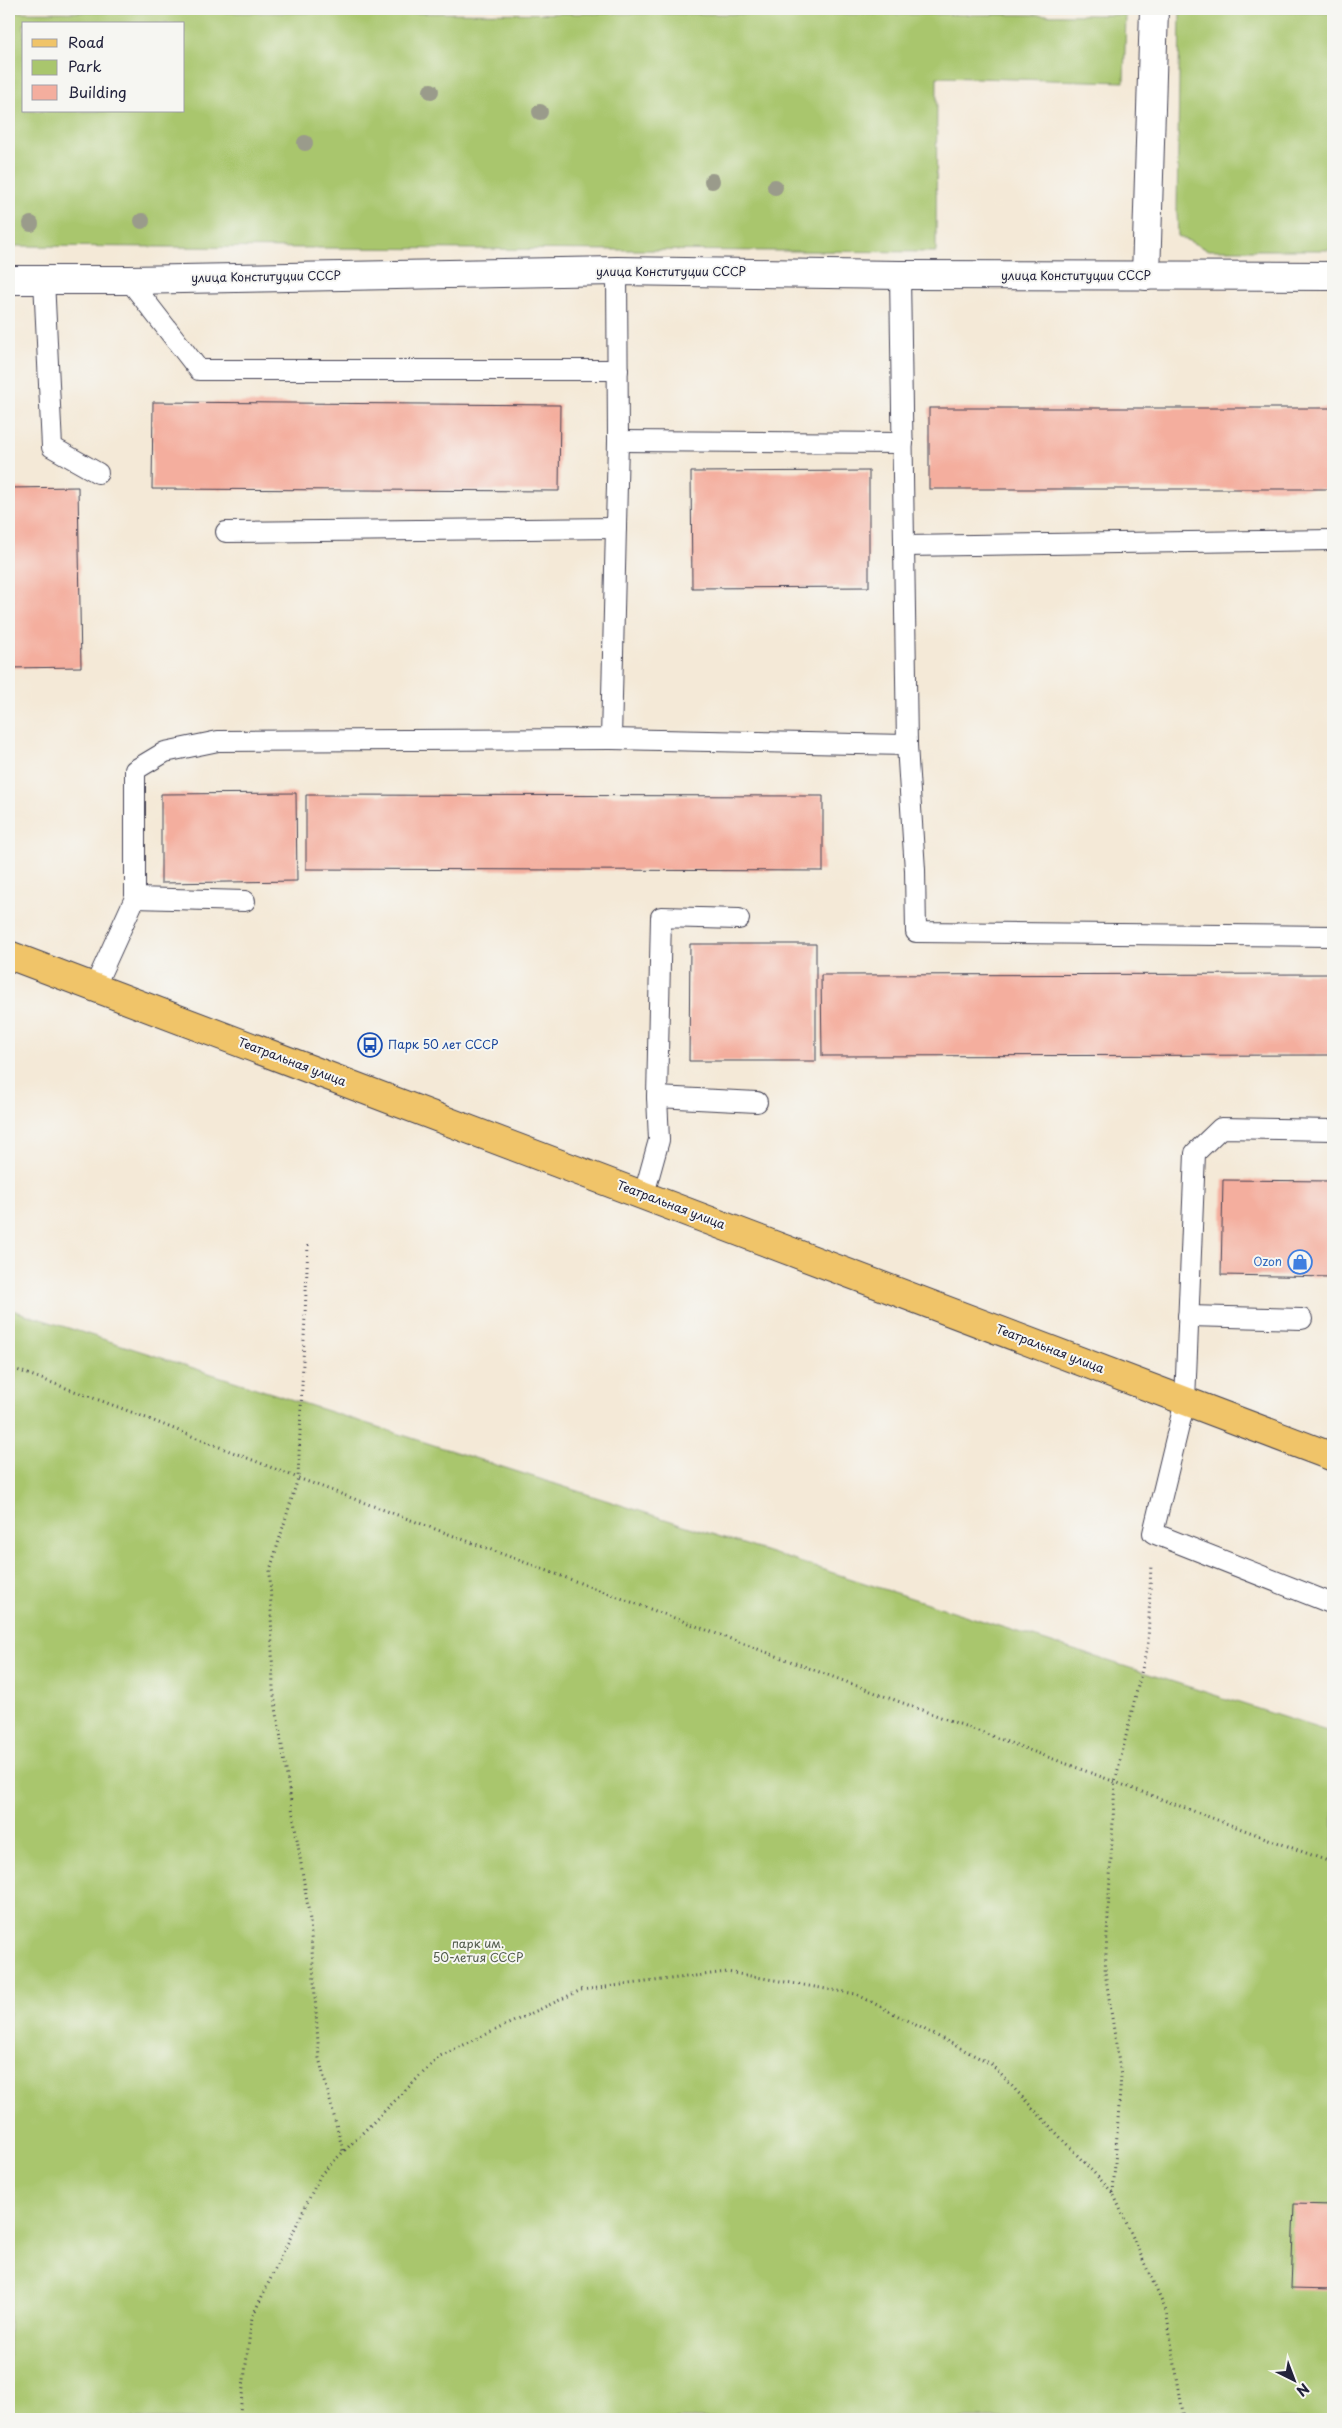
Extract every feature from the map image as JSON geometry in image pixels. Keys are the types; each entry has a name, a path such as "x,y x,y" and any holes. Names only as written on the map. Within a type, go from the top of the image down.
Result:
{"main road":[{"name":"Театральная улица","path":"9,955 644,1194 1333,1457"}],"street":[{"path":"1146,276 1154,9"},
{"name":"улица Конституции СССР","path":"9,280 129,280 617,271 900,275 1333,276"}],"lane":[{"path":"611,739 618,441 617,271"},
{"path":"900,275 907,745 915,870 916,932 1333,936"},
{"path":"44,280 52,446 98,473"},
{"path":"129,280 200,370 618,370"},
{"path":"618,441 903,443"},
{"path":"226,532 616,528"},
{"path":"904,546 1333,540"},
{"path":"94,988 134,898 135,770 165,752 218,741 611,739 907,745"},
{"path":"134,898 245,902"},
{"path":"644,1194 659,1140 657,1097 660,917 738,919"},
{"path":"657,1097 757,1102"},
{"path":"1333,1130 1221,1128 1195,1153 1185,1401 1153,1533 1333,1604"},
{"path":"1188,1316 1302,1319"}],"path":[{"path":"308,1245 298,1478 270,1570 273,1689 310,1920 319,2058 343,2152"},
{"path":"9,1367 126,1410 298,1478 1333,1863"},
{"path":"1113,2193 1121,2076 1105,1972 1115,1782 1148,1644 1153,1533"},
{"path":"239,2419 252,2317 320,2174 440,2056 581,1990 727,1972 856,1994 991,2064 1113,2193 1166,2310 1184,2419"}],"green space":[{"path":"1180,11 1333,13 1333,250 1208,250 1178,236"},
{"path":"9,12 1126,15 1124,82 937,77 936,252 9,246"},
{"name":"парк им. 50-летия СССР","path":"9,1309 1333,1733 1333,2419 9,2419"}],"building":[{"path":"153,402 560,405 559,491 152,489"},
{"path":"929,408 1333,408 1333,489 929,489"},
{"path":"869,471 869,587 692,588 691,472"},
{"path":"78,487 81,667 9,668 9,488"},
{"path":"296,793 297,881 161,883 161,794"},
{"path":"306,795 823,796 823,871 306,869"},
{"path":"690,944 816,944 816,1061 689,1061"},
{"path":"1333,974 1333,1055 822,1056 821,975"},
{"path":"1223,1180 1333,1181 1333,1277 1221,1275"},
{"path":"1294,2204 1333,2205 1333,2290 1291,2289"}],"place":[{"name":"Парк 50 лет СССР","path":"370,1045"},
{"name":"Ozon","path":"1300,1262"}]}
